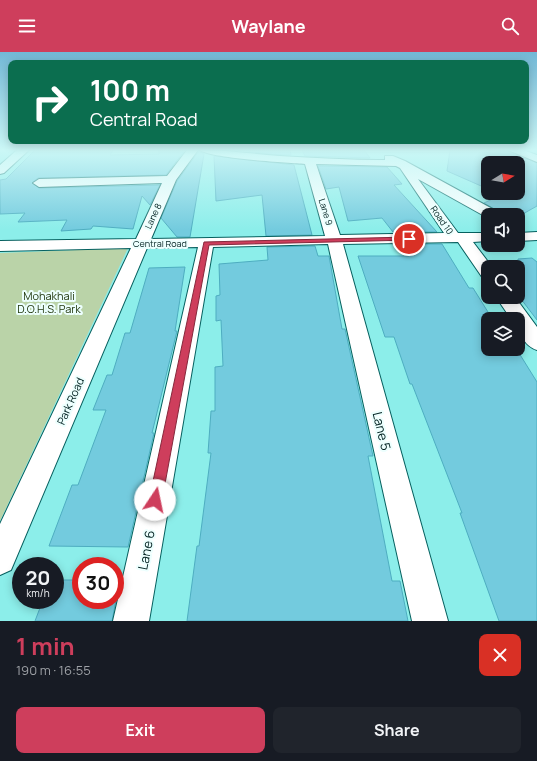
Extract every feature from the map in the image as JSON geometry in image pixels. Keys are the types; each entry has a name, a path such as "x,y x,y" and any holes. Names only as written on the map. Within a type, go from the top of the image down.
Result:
{"street":[{"name":"Lane 8","path":"141,243 172,177"},
{"name":"Lane 9","path":"314,177 334,240"},
{"name":"Road 10","path":"411,177 481,265"},
{"path":"425,177 481,208"},
{"path":"39,183 170,179"},
{"name":"Central Road","path":"0,246 481,237"},
{"name":"Lane 5","path":"334,240 430,621"},
{"name":"Park Road","path":"0,559 141,243"},
{"name":"Lane 6","path":"132,621 206,243"},
{"path":"510,304 537,342"}],"green space":[{"name":"Mohakhali D.O.H.S. Park","path":"128,248 0,521 0,253"}],"building":[{"path":"8,177 100,177 38,178 32,183 39,188 160,185 150,205 142,196 133,229 93,226 91,229 61,231 67,220 18,222 25,213 0,214 0,180 6,179"},
{"path":"180,177 200,177 190,237 177,237 161,218"},
{"path":"215,177 297,177 312,235 266,236 262,195 216,201"},
{"path":"322,177 395,177 402,184 394,185 437,232 393,232 382,218 348,221 339,187 326,189"},
{"path":"460,177 481,177 481,186"},
{"path":"525,177 537,177 537,206 525,213 525,208 493,208 484,203 490,200 525,200"},
{"path":"401,244 442,244 469,288 473,288 481,301 481,304 483,304 488,312 481,312 481,356 521,356 537,382 537,621 499,621 460,513 462,513 412,384 410,384 394,337 385,337 358,256 409,256"},
{"path":"315,246 318,256 329,256 342,329 345,329 373,456 368,456 392,581 400,581 408,621 187,621 197,546 199,546 211,453 208,453 211,411 215,411 215,367 223,366 221,320 216,321 216,296 220,295 219,264 268,260 267,247"},
{"path":"532,258 537,262 537,320 525,304 525,260 518,259"},
{"path":"185,267 175,331 177,331 152,433 154,433 128,547 49,546 72,485 78,485 106,410 93,410 107,375 112,375 125,333 130,333 149,268"},
{"path":"64,580 72,580 72,609 114,609 112,621 35,621 40,609 64,609"}],"route":[{"path":"155,500 206,243 409,239"}]}
